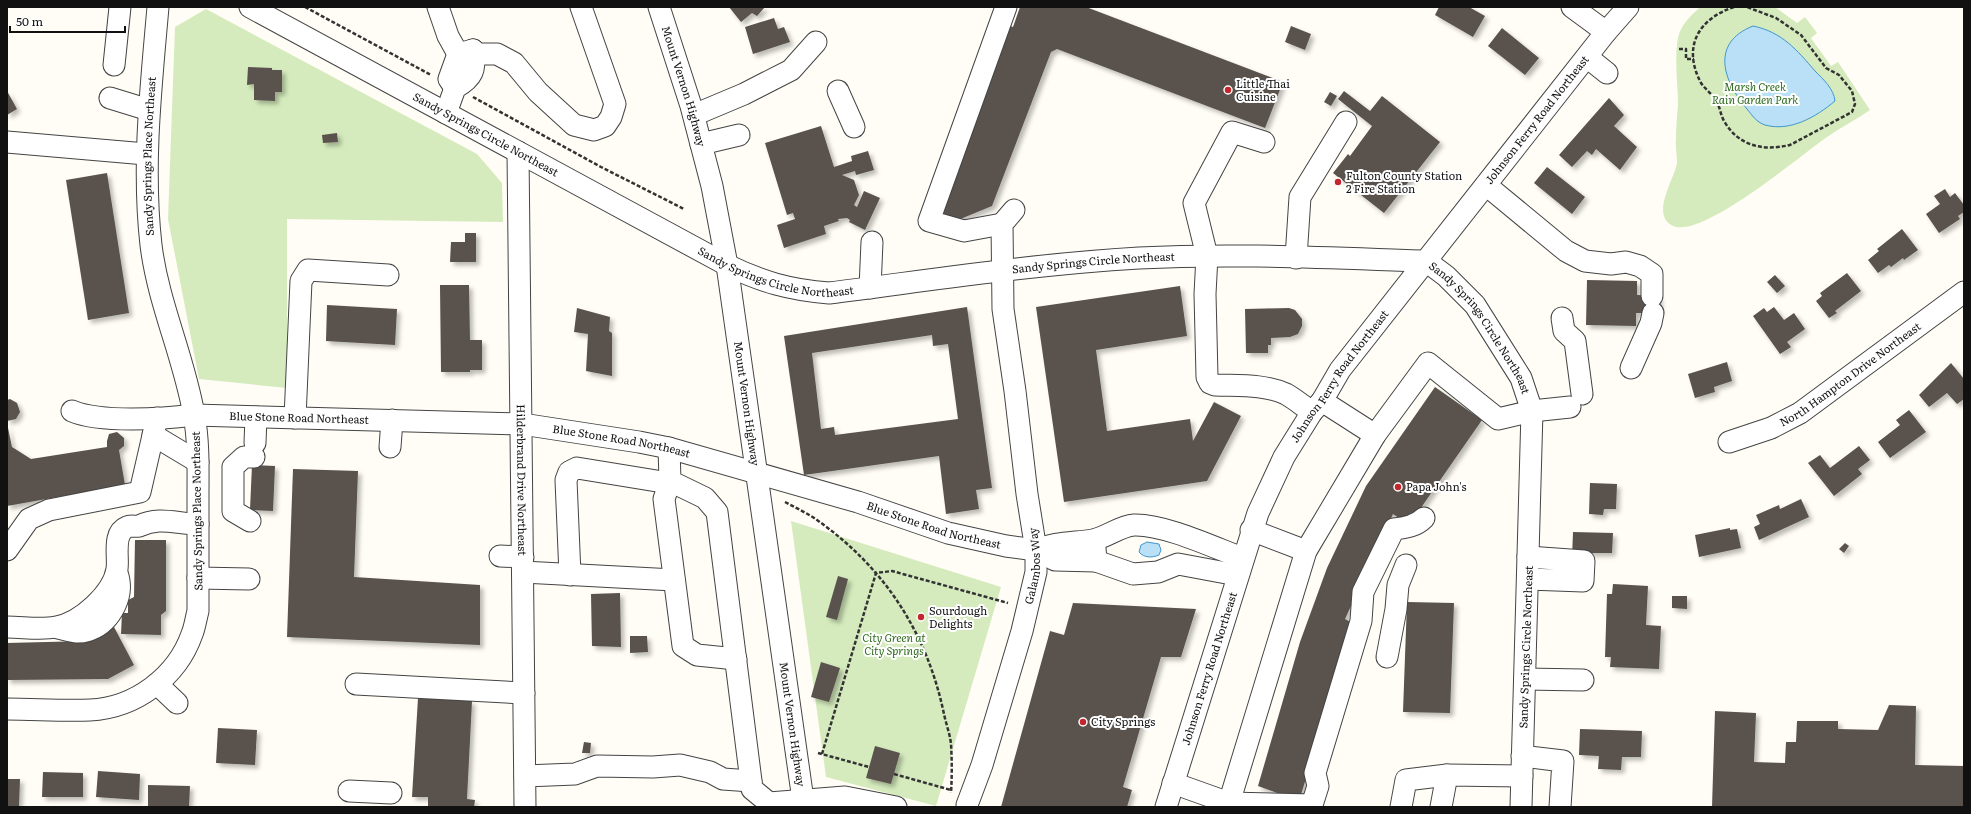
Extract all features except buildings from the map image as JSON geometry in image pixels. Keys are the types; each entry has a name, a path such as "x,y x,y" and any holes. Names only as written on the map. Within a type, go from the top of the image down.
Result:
{"street":[{"path":"114,65 120,7"},
{"name":"Sandy Springs Place Northeast","path":"7,709 90,710 108,707 136,697 157,684 171,670 184,652 192,634 198,611 198,578 190,524 198,462 194,415 187,384 158,285 149,226 146,154 158,7"},
{"name":"Sandy Springs Circle Northeast","path":"250,7 726,265 775,286 802,291 829,293 1004,271 1139,258 1207,256 1426,261 1446,276 1475,304 1521,378 1532,411 1521,807"},
{"path":"438,7 448,36 465,52 477,54 497,54 514,63 538,92 574,125 594,130 605,126 611,117 614,104 581,7"},
{"name":"Mount Vernon Highway","path":"659,7 694,115 712,186 726,265 803,803"},
{"name":"Galambos Way","path":"959,801 982,765 1022,631 1036,572 1036,550 1027,494 1015,391 1003,309 1008,217 964,231 929,221 1006,7"},
{"path":"1572,7 1606,32"},
{"name":"Johnson Ferry Road Northeast","path":"1166,807 1251,530 1284,458 1340,370 1606,32 1628,7"},
{"path":"694,115 744,94 791,70 816,42"},
{"path":"446,113 455,88 449,79 465,52"},
{"path":"1587,57 1608,73"},
{"path":"838,91 854,127"},
{"path":"110,98 149,110"},
{"path":"1296,258 1300,197 1346,122"},
{"path":"1264,142 1232,132 1186,203 1207,256 1205,294 1207,377 1210,383 1215,386 1236,378 1272,389 1317,406 1375,435"},
{"path":"701,144 739,135"},
{"path":"7,142 42,139 146,154"},
{"name":"Hilderbrand Drive Northeast","path":"518,152 525,776 531,806"},
{"path":"1486,185 1566,259 1611,264 1626,262 1640,266 1652,274 1651,323 1631,368"},
{"path":"870,288 872,242"},
{"path":"295,418 301,281 308,270 388,275"},
{"name":"North Hampton Drive Northeast","path":"1729,442 1771,428 1800,413 1964,292"},
{"path":"1229,803 1306,551 1375,435 1428,363 1498,419 1576,400 1575,341 1564,331 1562,318"},
{"name":"Blue Stone Road Northeast","path":"72,411 91,417 155,426 194,415 522,424 669,448 755,474 858,502 948,533 1006,546 1036,550 1055,560 1096,562 1133,574 1158,572 1178,564"},
{"path":"250,521 233,511 233,467 254,450 256,417"},
{"path":"390,447 392,420"},
{"path":"7,550 29,519 49,510 140,492 155,426 198,462"},
{"path":"669,448 670,482 664,499 683,646 697,655 736,660"},
{"path":"570,574 566,480 569,472 577,468 670,482 705,498 717,512 752,789 769,803 803,803 845,797 896,807"},
{"path":"1173,783 1229,803 1312,805 1318,786 1315,773 1361,621 1363,592 1394,529 1406,528 1419,523 1424,518"},
{"path":"7,627 55,627 69,623 84,615 111,586 117,570 117,546 120,532 127,527 138,526 145,531 163,531 190,524"},
{"name":"Blue Stone Road Northeast","path":"1036,550 1050,544 1095,539 1133,525 1163,529 1179,534 1240,566"},
{"path":"1251,530 1306,551"},
{"path":"1179,534 1178,564 1240,566"},
{"path":"1095,539 1096,562"},
{"path":"500,556 523,565 570,574 674,580"},
{"path":"1528,557 1584,561 1583,581 1528,579"},
{"path":"1387,657 1396,609 1398,585 1406,565"},
{"path":"198,578 249,579"},
{"path":"1525,679 1584,680"},
{"path":"157,684 177,703"},
{"path":"356,684 524,693"},
{"path":"1401,807 1406,780 1447,775 1469,780 1522,766 1563,761 1560,807"},
{"path":"525,776 575,774 598,766 653,767 680,765 710,772 723,779 751,781"},
{"path":"1441,807 1447,775"},
{"path":"349,791 391,793"}],"path":[{"path":"305,7 601,167 684,209"},
{"path":"1734,7 1716,15 1702,27 1694,42 1694,59 1701,82 1716,100 1724,120 1730,129 1739,138 1752,146 1768,149 1790,145 1852,112 1855,104 1852,91 1844,79 1826,68 1801,35 1776,18 1747,7"},
{"path":"1679,49 1686,49 1686,59 1694,59"},
{"path":"785,502 816,519 844,541 876,573 904,611 920,638 932,668 951,743 959,801"},
{"path":"876,573 892,571 1008,603"},
{"path":"822,754 876,573"},
{"path":"818,753 869,767"},
{"path":"894,774 959,801"}],"green space":[{"name":"Marsh Creek Rain Garden Park","path":"1700,7 1775,7 1797,23 1805,17 1817,33 1811,38 1831,66 1838,62 1870,110 1827,137 1751,193 1728,208 1706,220 1687,227 1673,226 1666,221 1663,213 1663,205 1676,169 1677,162 1677,46 1681,29 1686,21"},
{"path":"206,9 477,154 502,183 503,222 287,219 287,388 199,379 168,219 175,27"},
{"name":"City Green at City Springs","path":"791,521 1001,587 936,806 826,777"}],"water":[{"path":"1753,26 1781,37 1795,49 1828,84 1833,92 1835,101 1820,112 1802,122 1793,125 1774,127 1762,124 1757,120 1732,87 1727,75 1725,63 1726,52 1731,42 1739,33"},
{"path":"1147,542 1159,544 1161,550 1159,555 1148,557 1139,552 1141,545"}],"place":[{"name":"Little Thai Cuisine","path":"1228,90"},
{"name":"Fulton County Station 2 Fire Station","path":"1338,182"},
{"name":"Papa John's","path":"1398,487"},
{"name":"Sourdough Delights","path":"921,617"},
{"name":"City Springs","path":"1083,722"}]}
